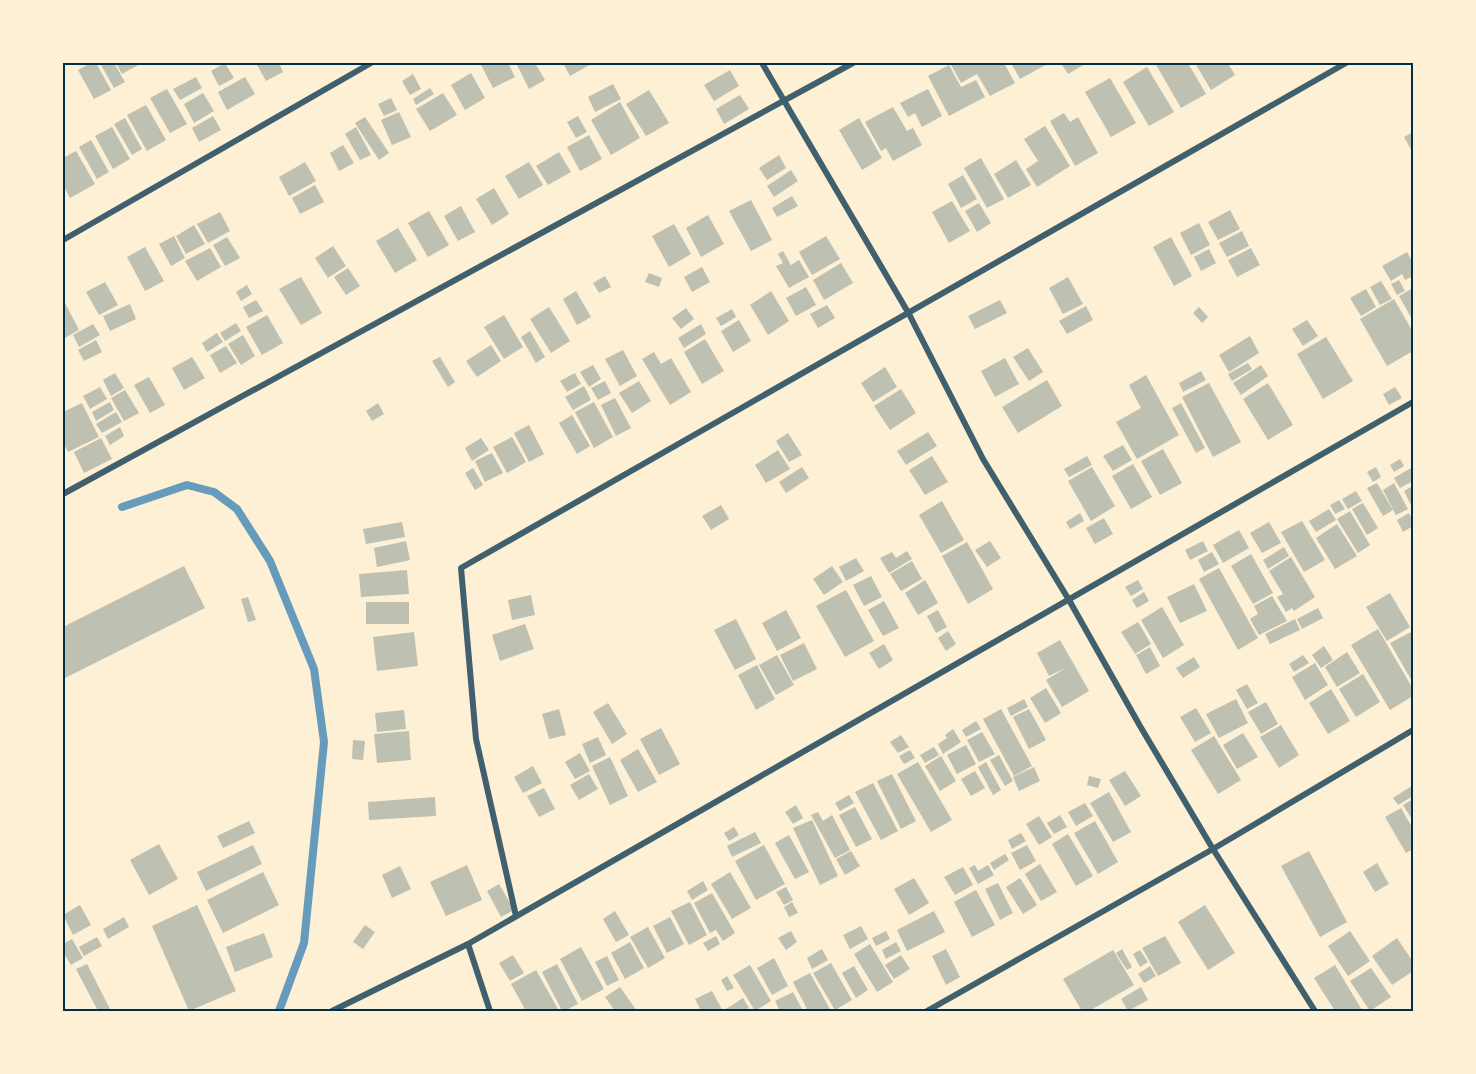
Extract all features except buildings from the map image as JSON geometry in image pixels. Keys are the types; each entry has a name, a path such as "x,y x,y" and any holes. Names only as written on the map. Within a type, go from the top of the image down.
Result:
{"street":[{"path":"63,240 371,63"},
{"path":"762,63 909,314 983,459 1069,600 1213,849 1315,1011"},
{"path":"63,494 853,63"},
{"path":"516,916 476,739 461,568 1346,63"},
{"path":"332,1011 468,944 1413,402"},
{"path":"927,1011 1213,849 1413,730"},
{"path":"468,944 490,1011"}],"waterway":[{"path":"122,507 187,485 214,492 237,509 270,561 314,669 324,742 304,943 279,1011"}]}
